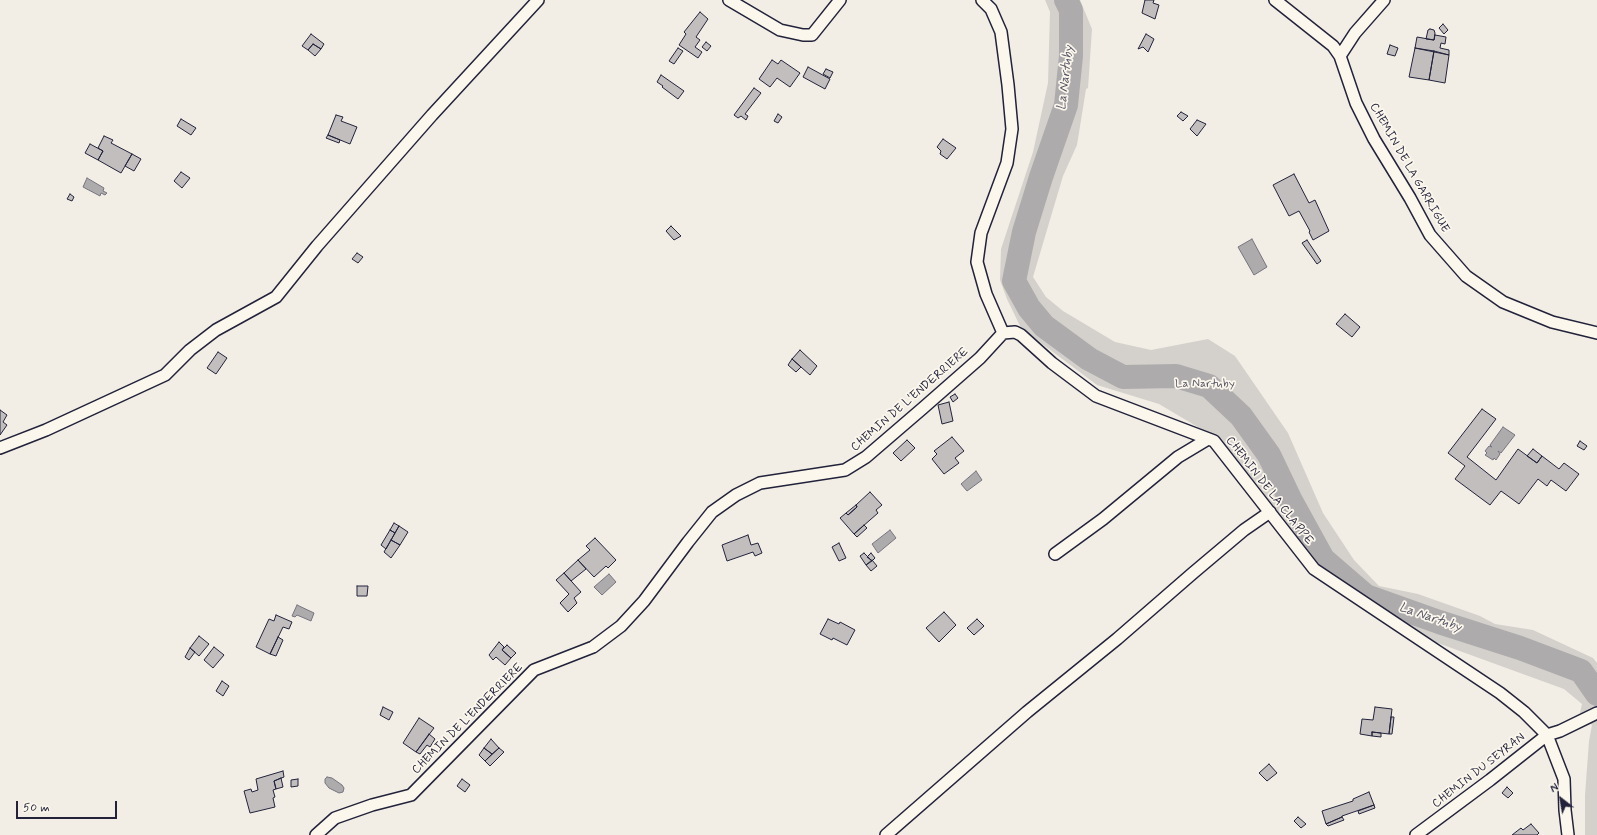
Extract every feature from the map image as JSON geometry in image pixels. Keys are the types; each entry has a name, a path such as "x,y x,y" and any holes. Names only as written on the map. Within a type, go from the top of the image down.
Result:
{"street":[{"path":"0,448 16,440 46,430 165,375 190,350 216,330 276,297 317,246 432,115 538,0"},
{"path":"729,0 780,30 803,35 812,35 840,0"},
{"path":"982,0 991,9 1001,32 1012,130 1007,164 981,233 977,262 986,294 1003,332"},
{"name":"CHEMIN DE LA GARRIGUE","path":"1275,0 1333,46 1340,56 1356,103 1374,139 1410,198 1430,235 1466,276 1503,302 1552,322 1597,333"},
{"path":"1340,56 1355,33 1384,0"},
{"name":"CHEMIN DE LA CLAPPE","path":"1003,332 1015,332 1021,335 1052,363 1096,396 1214,441 1314,569 1500,692 1524,712 1547,735"},
{"name":"CHEMIN DE L'ENDERRIERE","path":"316,835 335,818 372,805 412,795 534,670 593,647 621,626 644,601 712,512 736,495 760,482 845,470 866,457 923,408 980,358 1003,332"},
{"path":"1055,554 1103,519 1178,457 1208,439"},
{"path":"886,835 1028,712 1244,530 1270,512"},
{"name":"CHEMIN DU SEYRAN","path":"1416,835 1547,735 1560,731 1597,713"},
{"path":"1547,735 1564,779 1565,810 1568,835"}],"green space":[{"name":"La Nartuby","path":"1045,0 1080,0 1092,29 1088,88 1086,89 1077,145 1063,176 1033,277 1046,297 1063,311 1115,342 1151,350 1208,339 1235,356 1288,433 1323,513 1354,560 1379,586 1418,594 1480,616 1495,624 1533,630 1593,658 1597,663 1597,835 1585,835 1585,795 1589,741 1592,725 1579,717 1582,704 1564,689 1435,642 1326,575 1256,483 1218,439 1159,404 1097,385 1021,328 1007,299 1000,280 1001,249 1033,152 1048,83 1050,12"}],"shaded area":[{"path":"87,178 104,188 103,191 107,193 105,195 101,193 100,196 83,187"},
{"path":"1252,239 1267,267 1254,275 1238,247"},
{"path":"1503,427 1515,435 1501,453 1498,451 1500,454 1496,460 1494,458 1493,460 1485,455 1487,453 1485,451 1489,446 1492,447 1490,445"},
{"path":"976,471 982,480 967,491 961,484"},
{"path":"890,530 896,538 878,553 872,544"},
{"path":"609,574 616,582 602,595 594,587"},
{"path":"297,605 314,613 311,621 297,615 295,617 292,616"},
{"path":"327,777 332,778 342,785 344,788 343,792 339,793 329,788 325,783 325,779"}],"building":[{"path":"1145,0 1154,0 1153,3 1159,5 1155,19 1142,13"},
{"path":"700,12 708,19 696,37 700,40 695,47 702,52 698,58 679,45 686,34 684,32"},
{"path":"1443,24 1448,30 1444,34 1439,28"},
{"path":"1428,30 1434,30 1434,40 1426,39"},
{"path":"311,34 324,44 321,49 313,44 308,50 302,46"},
{"path":"1146,34 1154,39 1148,52 1143,47 1138,49"},
{"path":"1435,35 1446,37 1445,44 1441,43 1440,48 1449,50 1449,55 1415,48 1417,37 1434,40"},
{"path":"706,42 711,46 707,51 702,47"},
{"path":"313,44 321,49 315,56 308,50"},
{"path":"1390,45 1398,48 1395,56 1387,54"},
{"path":"678,48 683,51 674,64 669,61"},
{"path":"1415,48 1434,51 1429,80 1409,77"},
{"path":"1434,51 1449,55 1445,83 1429,80"},
{"path":"772,60 778,64 781,60 800,73 790,87 777,78 770,87 759,79"},
{"path":"808,67 830,79 825,89 803,77"},
{"path":"826,69 833,72 830,78 823,74"},
{"path":"661,75 684,91 678,99 657,82"},
{"path":"754,88 761,93 745,114 748,116 746,120 741,116 738,118 734,115"},
{"path":"1181,112 1188,116 1183,121 1177,116"},
{"path":"778,114 782,117 778,123 774,121"},
{"path":"336,115 343,117 341,121 357,127 350,144 328,135"},
{"path":"181,119 196,128 191,135 177,126"},
{"path":"1197,120 1206,124 1197,136 1190,129"},
{"path":"328,135 340,140 339,143 326,138"},
{"path":"104,136 113,140 111,143 132,154 121,173 98,160 103,151 98,148"},
{"path":"943,139 956,148 947,159 940,154 941,151 937,147"},
{"path":"90,144 103,151 98,160 85,153"},
{"path":"132,154 141,159 134,171 125,166"},
{"path":"181,172 190,178 182,188 174,181"},
{"path":"1294,174 1309,203 1315,200 1329,231 1313,240 1309,232 1310,231 1299,211 1289,216 1273,185"},
{"path":"70,194 74,197 72,201 67,199"},
{"path":"671,226 681,236 674,240 666,231"},
{"path":"1307,240 1321,261 1317,264 1302,243"},
{"path":"357,253 363,257 358,263 352,259"},
{"path":"1345,314 1360,327 1352,337 1336,324"},
{"path":"800,350 817,366 810,375 792,359"},
{"path":"218,352 227,358 216,374 207,368"},
{"path":"792,359 801,367 796,372 788,365"},
{"path":"955,394 958,398 953,402 950,397"},
{"path":"949,402 953,421 942,424 938,405"},
{"path":"1482,409 1496,419 1467,457 1496,480 1518,449 1537,463 1542,456 1559,469 1564,463 1579,474 1566,491 1551,480 1547,486 1538,479 1519,504 1501,491 1490,505 1455,479 1465,466 1448,453"},
{"path":"0,410 7,415 3,422 7,425 0,435"},
{"path":"952,437 964,451 955,458 959,463 944,474 932,459 937,454 934,451"},
{"path":"907,440 915,448 901,461 893,453"},
{"path":"1580,441 1587,446 1584,450 1577,446"},
{"path":"1533,449 1542,456 1537,463 1527,456"},
{"path":"870,492 882,505 876,510 878,513 854,534 840,518 846,513 848,515"},
{"path":"856,505 857,507 848,515 846,513"},
{"path":"394,523 399,526 395,533 390,530"},
{"path":"864,525 867,528 857,537 854,534"},
{"path":"399,526 408,532 400,545 391,540"},
{"path":"390,530 395,533 386,549 381,545"},
{"path":"748,535 751,545 758,543 762,553 755,556 753,552 727,561 722,545"},
{"path":"595,538 616,560 608,568 606,566 594,577 578,560 590,550 586,546"},
{"path":"391,540 400,545 391,558 384,552"},
{"path":"839,543 846,558 839,561 832,547"},
{"path":"864,553 872,561 866,565 860,556"},
{"path":"871,553 875,558 872,561 867,557"},
{"path":"578,560 586,569 571,581 564,573"},
{"path":"872,560 877,566 871,571 866,565"},
{"path":"564,573 581,592 574,598 577,603 568,612 560,603 569,594 556,580"},
{"path":"357,586 368,586 367,596 357,596"},
{"path":"944,612 956,625 939,642 926,628"},
{"path":"276,615 292,622 289,629 283,627 270,654 256,647 269,619 274,621"},
{"path":"828,619 839,624 840,622 855,630 847,645 833,638 832,640 820,634"},
{"path":"977,619 984,626 974,635 967,628"},
{"path":"199,636 209,644 199,656 190,648"},
{"path":"278,637 283,640 276,656 270,654"},
{"path":"499,642 504,647 502,650 511,658 505,665 496,657 493,660 489,655"},
{"path":"507,645 516,653 511,658 502,650"},
{"path":"214,647 224,655 213,668 204,660"},
{"path":"190,648 195,652 189,660 185,657"},
{"path":"222,681 229,686 223,696 216,691"},
{"path":"383,707 393,712 389,720 380,715"},
{"path":"1375,707 1392,709 1389,734 1372,732 1372,736 1360,734 1362,719 1373,720"},
{"path":"1391,717 1394,717 1392,734 1389,734"},
{"path":"419,718 434,728 416,752 403,743"},
{"path":"1372,732 1381,733 1381,737 1372,736"},
{"path":"429,734 435,739 430,747 427,745 420,754 416,752"},
{"path":"491,739 499,748 492,754 484,748"},
{"path":"484,748 492,754 485,761 479,755"},
{"path":"499,748 504,752 490,766 485,761"},
{"path":"1269,764 1277,773 1267,781 1259,773"},
{"path":"283,771 284,777 274,781 276,789 273,790 275,807 250,813 244,791 251,789 252,792 258,790 256,779"},
{"path":"281,778 283,787 276,789 274,781"},
{"path":"298,779 298,786 291,787 291,780"},
{"path":"462,779 470,785 465,792 457,786"},
{"path":"1507,787 1513,793 1508,798 1502,793"},
{"path":"1369,792 1374,805 1342,816 1326,824 1322,811 1353,801 1353,799"},
{"path":"1374,805 1375,808 1359,814 1358,811"},
{"path":"1298,817 1306,824 1301,828 1294,821"},
{"path":"1342,817 1344,820 1328,826 1326,824"},
{"path":"1531,824 1539,833 1537,835 1512,835 1521,828 1523,830"}],"waterway":[{"name":"La Nartuby","path":"1066,0 1071,10 1071,56 1066,105 1024,232 1014,281 1029,308 1044,326 1089,359 1123,377 1176,376 1209,386 1241,416 1269,455 1290,499 1323,559 1366,596 1439,622 1520,648 1581,671 1597,694"}]}
